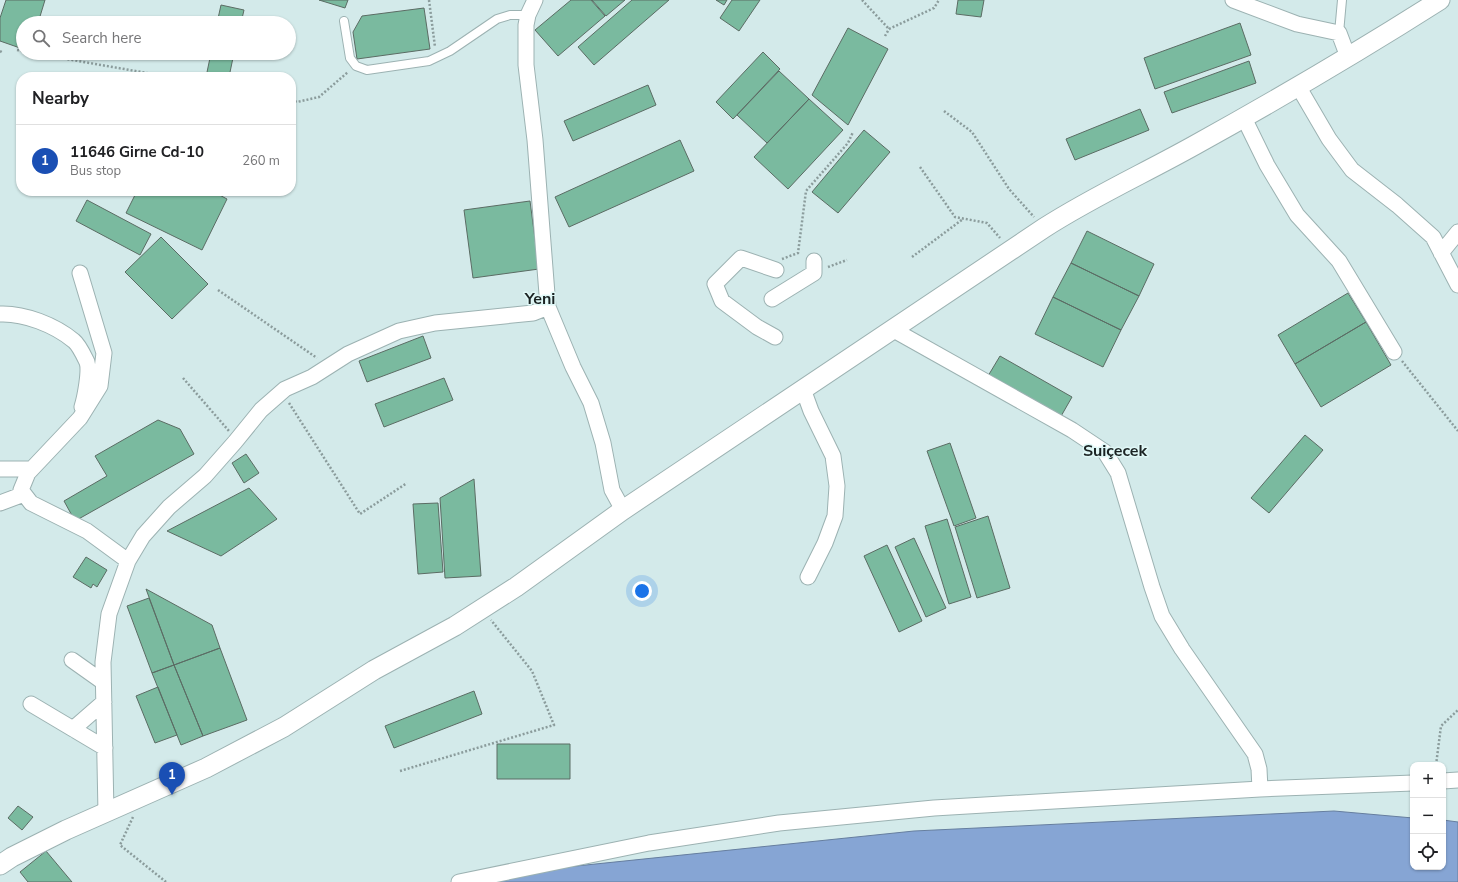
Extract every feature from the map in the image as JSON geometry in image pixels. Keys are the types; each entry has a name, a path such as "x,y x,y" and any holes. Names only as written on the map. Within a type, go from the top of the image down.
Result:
{"street":[{"path":"535,0 528,15 526,25 526,65 535,140 548,307 573,367 591,403 603,443 612,490 623,510"},
{"path":"1233,0 1297,24 1339,33 1348,57"},
{"path":"0,865 12,857 66,830 206,768 284,727 374,670 455,626 516,587 623,510 1069,212 1244,118 1348,57 1440,0"},
{"path":"1298,86 1328,139 1352,170 1397,205 1433,237 1458,284"},
{"path":"1244,118 1267,165 1297,215 1339,261 1394,352"},
{"path":"1442,253 1458,232"},
{"path":"775,337 757,327 722,301 715,284 741,258 778,265"},
{"path":"772,299 814,267"},
{"path":"80,272 104,353 100,386 80,418 28,473 22,490 31,503 87,531 128,561"},
{"path":"106,813 102,662 109,614 128,561 143,536 164,512 205,476 261,410 282,392 312,377 348,354 399,331 435,322 533,313 548,307"},
{"path":"0,314 9,314 48,324 75,342 87,363 87,388 80,418"},
{"path":"892,329 1072,430 1105,452 1118,473 1152,588 1162,616 1182,649 1255,754 1259,769 1260,789"},
{"path":"803,389 811,411 833,456 837,486 835,516 825,543 808,577"},
{"path":"0,469 32,468"},
{"path":"0,503 24,494"},
{"path":"72,660 103,682"},
{"path":"73,729 104,702"},
{"path":"31,704 105,748"},
{"path":"1446,781 1458,780"},
{"path":"458,882 649,843 779,822 934,808 1260,789 1410,782"}],"lane":[{"path":"1339,33 1342,0"},
{"path":"344,21 348,54 356,66 367,70 421,63 436,58 450,51 497,19 510,15 528,15"}],"path":[{"path":"430,0 436,58"},
{"path":"862,0 889,29"},
{"path":"885,36 889,29 934,8 939,0"},
{"path":"72,60 141,72"},
{"path":"296,102 319,97 356,66"},
{"path":"944,112 972,132 1009,189 1044,228"},
{"path":"778,265 798,253 806,191 848,143 853,132"},
{"path":"920,167 955,217 988,223 1010,250"},
{"path":"912,257 964,218"},
{"path":"814,267 847,260"},
{"path":"218,290 329,366"},
{"path":"1394,352 1458,431"},
{"path":"183,378 237,440"},
{"path":"282,392 360,514 408,483"},
{"path":"400,771 554,725 532,671 482,609"},
{"path":"1436,762 1441,726 1458,710"},
{"path":"142,797 120,845 166,882"}],"water":[{"path":"1334,811 1410,818 1410,870 1446,870 1446,820 1458,822 1458,882 466,882 480,876 914,831"}],"building":[{"path":"6,0 45,0 40,16 16,16 16,47 0,41 0,18"},
{"path":"319,0 348,0 345,8"},
{"path":"571,0 591,0 605,16 558,56 535,30"},
{"path":"592,0 625,0 606,16"},
{"path":"632,0 669,0 594,65 578,47"},
{"path":"716,0 727,0 724,5"},
{"path":"732,0 760,0 739,31 720,18"},
{"path":"958,0 984,0 981,17 956,14"},
{"path":"221,5 244,10 243,16 219,16"},
{"path":"424,8 430,49 357,59 353,32 362,16"},
{"path":"1240,23 1251,55 1155,89 1144,58"},
{"path":"848,28 888,49 848,125 812,95"},
{"path":"763,52 780,69 733,119 716,102"},
{"path":"210,60 233,60 230,72 207,72"},
{"path":"1249,61 1256,83 1172,113 1164,92"},
{"path":"779,71 809,99 767,143 737,115"},
{"path":"648,85 656,105 573,141 564,121"},
{"path":"809,99 843,130 788,189 754,157"},
{"path":"1140,109 1149,130 1075,160 1066,139"},
{"path":"864,130 890,152 838,213 812,192"},
{"path":"680,140 694,171 569,227 555,197"},
{"path":"134,196 221,196 227,199 202,250 126,213"},
{"path":"87,200 151,234 140,255 76,221"},
{"path":"530,201 539,269 473,278 464,210"},
{"path":"1087,231 1154,264 1139,296 1071,263"},
{"path":"161,237 208,284 172,319 125,272"},
{"path":"1071,263 1139,296 1121,330 1053,297"},
{"path":"1348,293 1366,322 1295,364 1278,335"},
{"path":"1053,297 1121,330 1103,367 1035,334"},
{"path":"1366,322 1391,365 1321,407 1295,364"},
{"path":"423,336 431,358 367,382 359,361"},
{"path":"1000,356 1072,397 1060,418 988,376"},
{"path":"444,378 453,400 384,427 375,404"},
{"path":"158,420 180,429 194,454 75,521 64,501 107,476 95,456"},
{"path":"1305,435 1323,450 1269,513 1251,498"},
{"path":"950,443 976,518 954,526 927,451"},
{"path":"246,454 259,473 244,483 232,463"},
{"path":"474,479 481,576 445,578 440,498"},
{"path":"249,488 277,519 221,556 167,531"},
{"path":"438,503 443,572 418,574 413,504"},
{"path":"988,516 1010,588 977,598 955,527"},
{"path":"947,519 971,597 949,604 925,526"},
{"path":"914,538 946,608 926,617 895,547"},
{"path":"887,545 922,621 899,632 864,556"},
{"path":"86,557 107,570 97,587 93,584 91,588 73,577"},
{"path":"146,589 212,625 220,648 174,665"},
{"path":"149,598 174,665 152,673 127,606"},
{"path":"220,648 247,720 203,736 174,665"},
{"path":"174,665 203,736 181,745 152,673"},
{"path":"158,687 177,735 155,743 136,696"},
{"path":"474,691 482,714 394,748 385,726"},
{"path":"497,744 570,744 570,779 497,779"},
{"path":"18,806 33,817 22,830 8,818"},
{"path":"46,851 72,882 28,882 20,872"}],"place":[{"name":"11646 Girne Cd-10","path":"172,795"}],"district":[{"name":"Yeni","path":"540,298"},
{"name":"Suiçecek","path":"1115,450"}]}
